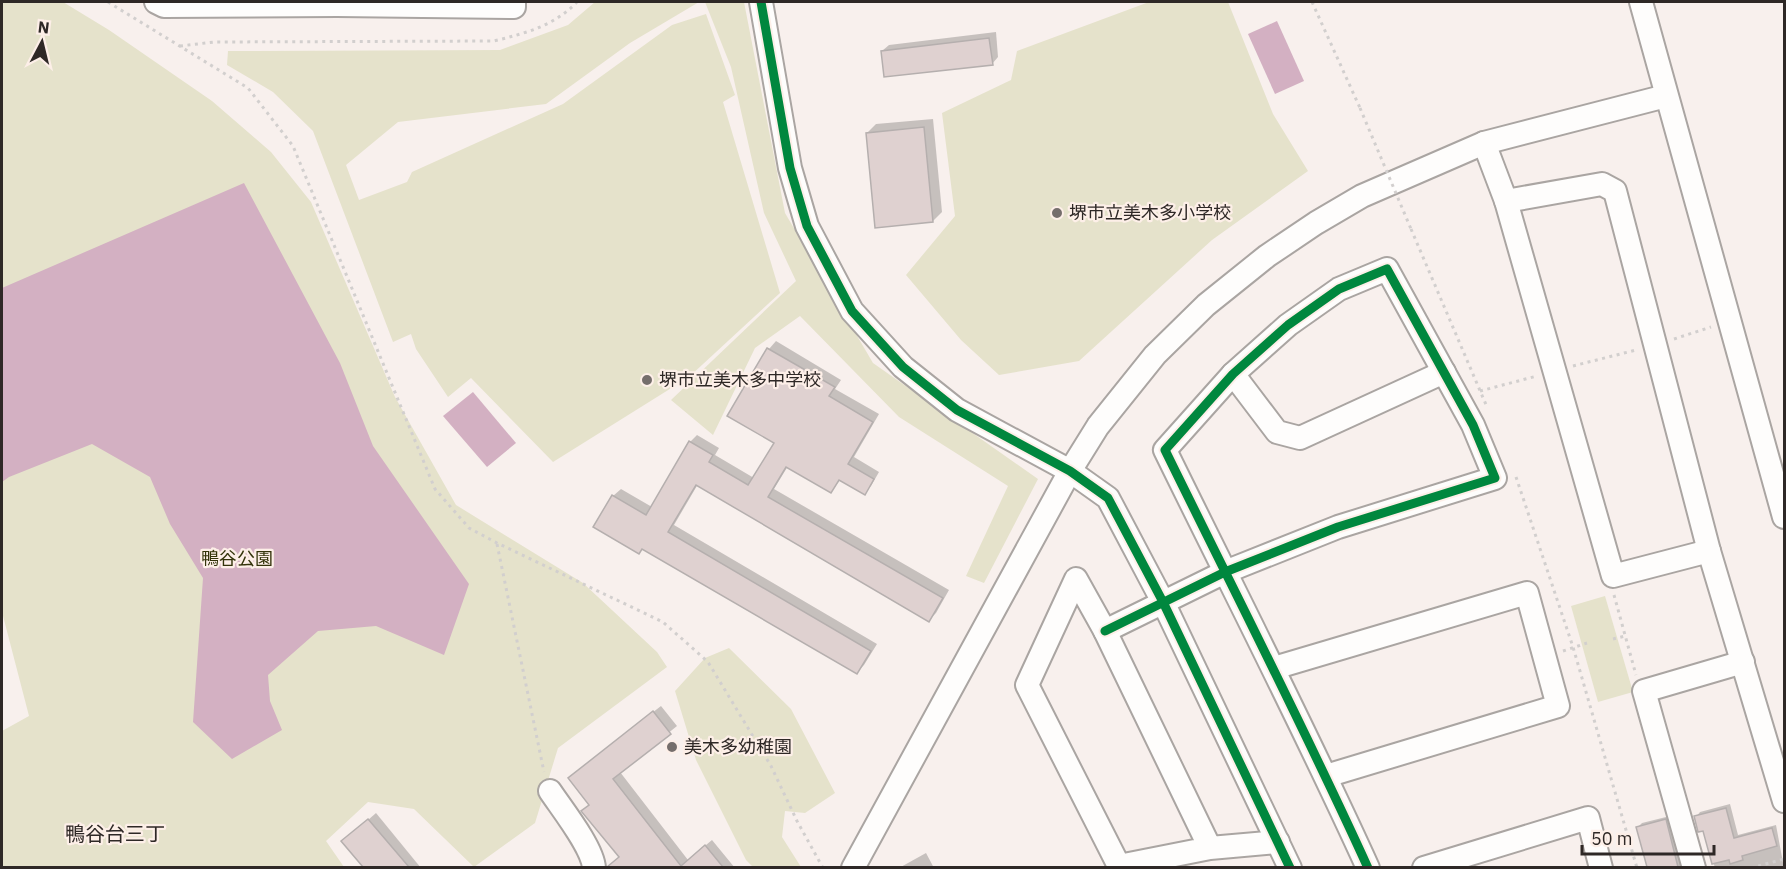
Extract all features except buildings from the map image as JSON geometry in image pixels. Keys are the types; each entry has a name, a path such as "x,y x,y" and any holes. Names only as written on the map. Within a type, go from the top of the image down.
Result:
{"street":[{"path":"156,2 164,6 397,3 514,7 514,2"},
{"path":"761,2 790,168 807,226 852,311 903,367 957,410 1070,471 1108,498 1163,602 1290,867"},
{"path":"1641,2 1785,517"},
{"path":"853,867 1070,471 1098,426 1155,355 1206,305 1287,243 1362,196 1484,143 1666,96"},
{"path":"1484,143 1506,201 1613,576 1709,551"},
{"path":"1506,201 1602,184 1615,191 1709,551 1785,801"},
{"path":"1105,631 1225,572 1338,527 1495,478 1473,425 1387,269 1339,289 1288,325 1233,374 1165,450 1225,572 1274,668 1368,867"},
{"path":"1233,374 1277,432 1300,438 1444,372"},
{"path":"1210,848 1105,631 1076,579 1027,685 1119,866 1210,848 1278,842"},
{"path":"1274,668 1527,593 1558,706 1326,776"},
{"path":"1695,867 1644,691 1743,662"},
{"path":"550,791 584,843 594,862 594,867"},
{"path":"1424,867 1588,818 1601,867"}],"path":[{"path":"108,2 248,88 293,146 435,489 469,528 663,622 708,662 771,766 797,821 823,867"},
{"path":"179,46 214,42 494,41 539,29 565,14 577,2"},
{"path":"1312,2 1360,108 1489,410"},
{"path":"1459,399 1481,391 1655,345 1729,321"},
{"path":"1513,470 1573,647 1637,867"},
{"path":"497,543 540,758 550,791"},
{"path":"1613,576 1611,586 1638,683 1644,691"},
{"path":"1613,639 1625,636"},
{"path":"1573,647 1587,643"},
{"path":"1751,867 1785,859"}],"green space":[{"name":"鴨谷公園","path":"2,2 63,2 109,30 212,101 271,152 311,202 395,397 456,505 583,583 657,652 667,667 558,748 535,823 474,867 414,809 368,802 326,841 344,867 2,867 2,731 29,716 2,612"},
{"path":"595,2 699,2 630,43 546,104 398,122 346,165 359,200 407,182 412,172 563,104 672,25 706,14 735,95 723,102 780,293 689,377 553,462 471,378 448,397 416,349 411,334 393,342 313,131 273,92 227,65 228,51 500,50 568,25"},
{"path":"705,2 744,2 785,213 873,363 1038,479 984,583 966,576 1008,486 899,417 800,316 755,348 713,435 671,400 796,281 764,213 731,67"},
{"path":"1149,2 1228,2 1273,114 1308,171 1212,240 1079,361 999,375 961,340 906,275 955,216 942,113 1011,80 1017,51"},
{"path":"1605,596 1633,692 1598,702 1571,606"},
{"path":"729,648 791,709 835,793 805,813 785,811 782,837 801,867 753,867 746,860 696,760 675,691 705,658"}],"shaded area":[{"path":"1277,21 1304,81 1275,94 1248,34"},
{"path":"244,183 340,363 373,446 469,584 444,655 376,626 318,631 268,675 270,701 282,730 232,759 193,722 203,578 170,524 150,477 92,444 9,477 2,482 2,288"},
{"path":"473,392 516,443 487,467 443,416"}],"cycle path":[{"path":"761,2 790,168 807,226 852,311 903,367 957,410 1070,471 1108,498 1163,602 1290,868"},
{"path":"1105,631 1225,572 1338,527 1495,478 1473,425 1387,269 1339,289 1288,325 1233,374 1165,450 1216,554 1242,606 1294,710 1368,868"}],"place":[{"name":"堺市立美木多小学校","path":"1057,213"},
{"name":"堺市立美木多中学校","path":"647,380"},
{"name":"美木多幼稚園","path":"672,747"}],"district":[{"name":"鴨谷台三丁","path":"115,834"}]}
